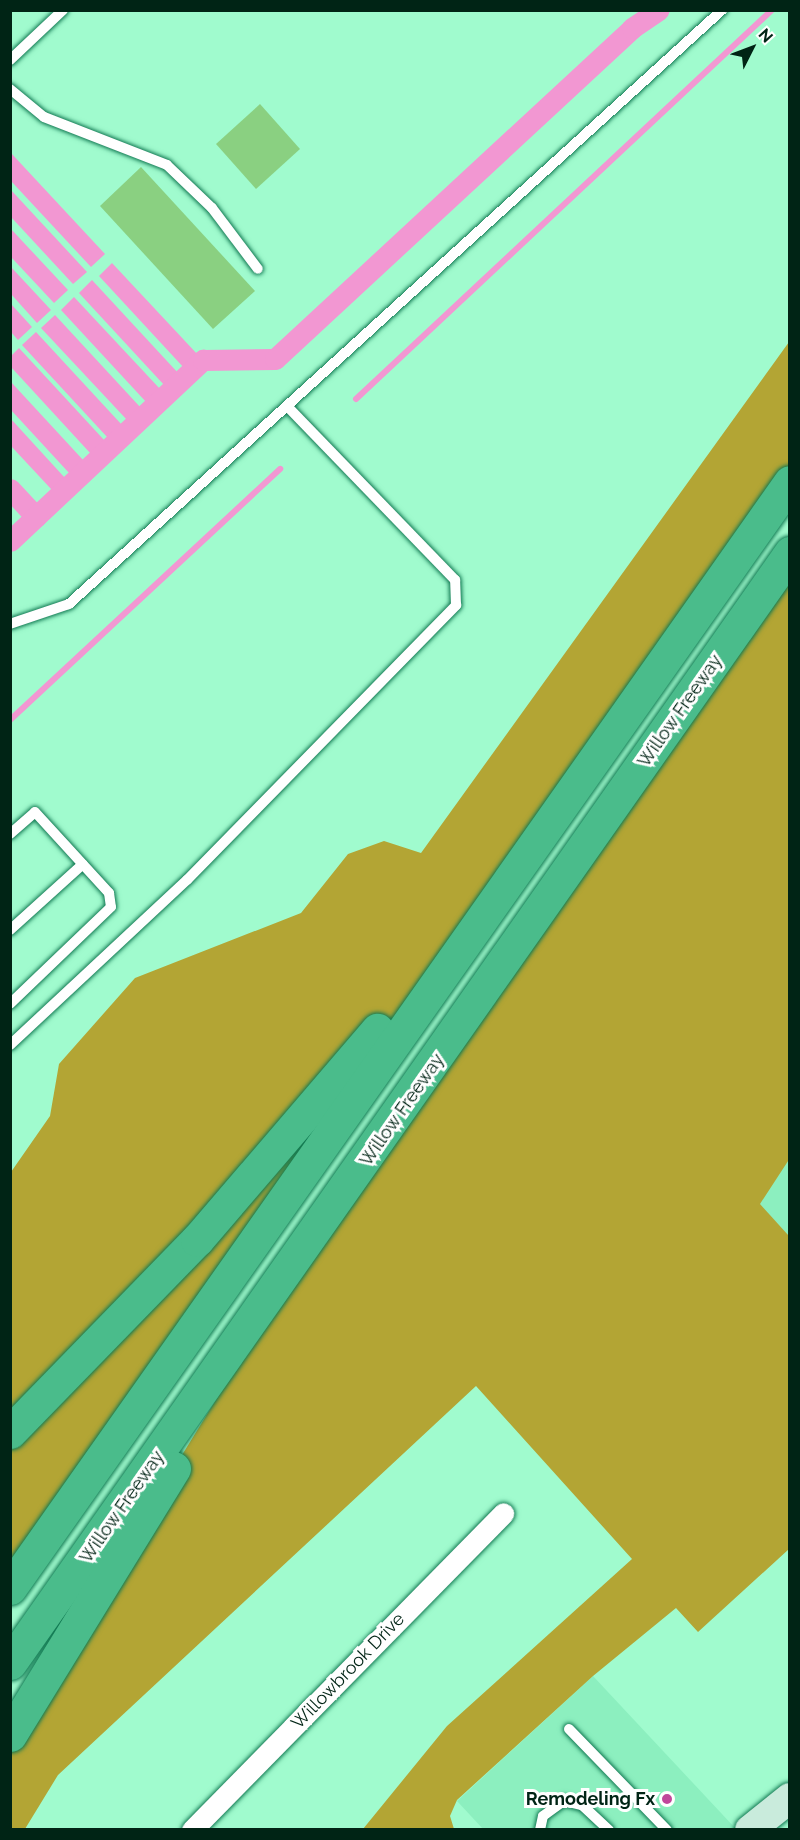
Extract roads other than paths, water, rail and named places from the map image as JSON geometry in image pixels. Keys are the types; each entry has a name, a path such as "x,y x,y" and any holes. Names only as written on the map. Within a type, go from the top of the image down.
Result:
{"highway":[{"path":"10,1588 504,880 789,483"},
{"name":"Willow Freeway","path":"10,1663 327,1219 789,554"},
{"path":"10,1431 197,1240 504,880"},
{"path":"10,1735 327,1219"}],"main road":[{"path":"750,1830 789,1798"}],"street":[{"name":"Willowbrook Drive","path":"192,1830 503,1513"}],"lane":[{"path":"10,60 63,10"},
{"path":"10,624 69,604 289,408 722,10"},
{"path":"10,89 44,117 167,165 212,208 258,269"},
{"path":"10,1045 187,880 456,605 455,580 289,408"},
{"path":"10,834 35,812 109,893 111,907 10,1004"},
{"path":"10,930 83,864"},
{"path":"569,1729 667,1830"},
{"path":"540,1830 543,1816 564,1801 582,1805 609,1830"}],"waterway":[{"path":"10,541 203,360 275,359 632,28 659,10"},
{"path":"356,399 772,10"},
{"path":"10,720 280,469"},
{"path":"10,489 36,517"}],"place":[{"name":"Remodeling Fx","path":"667,1799"}]}
